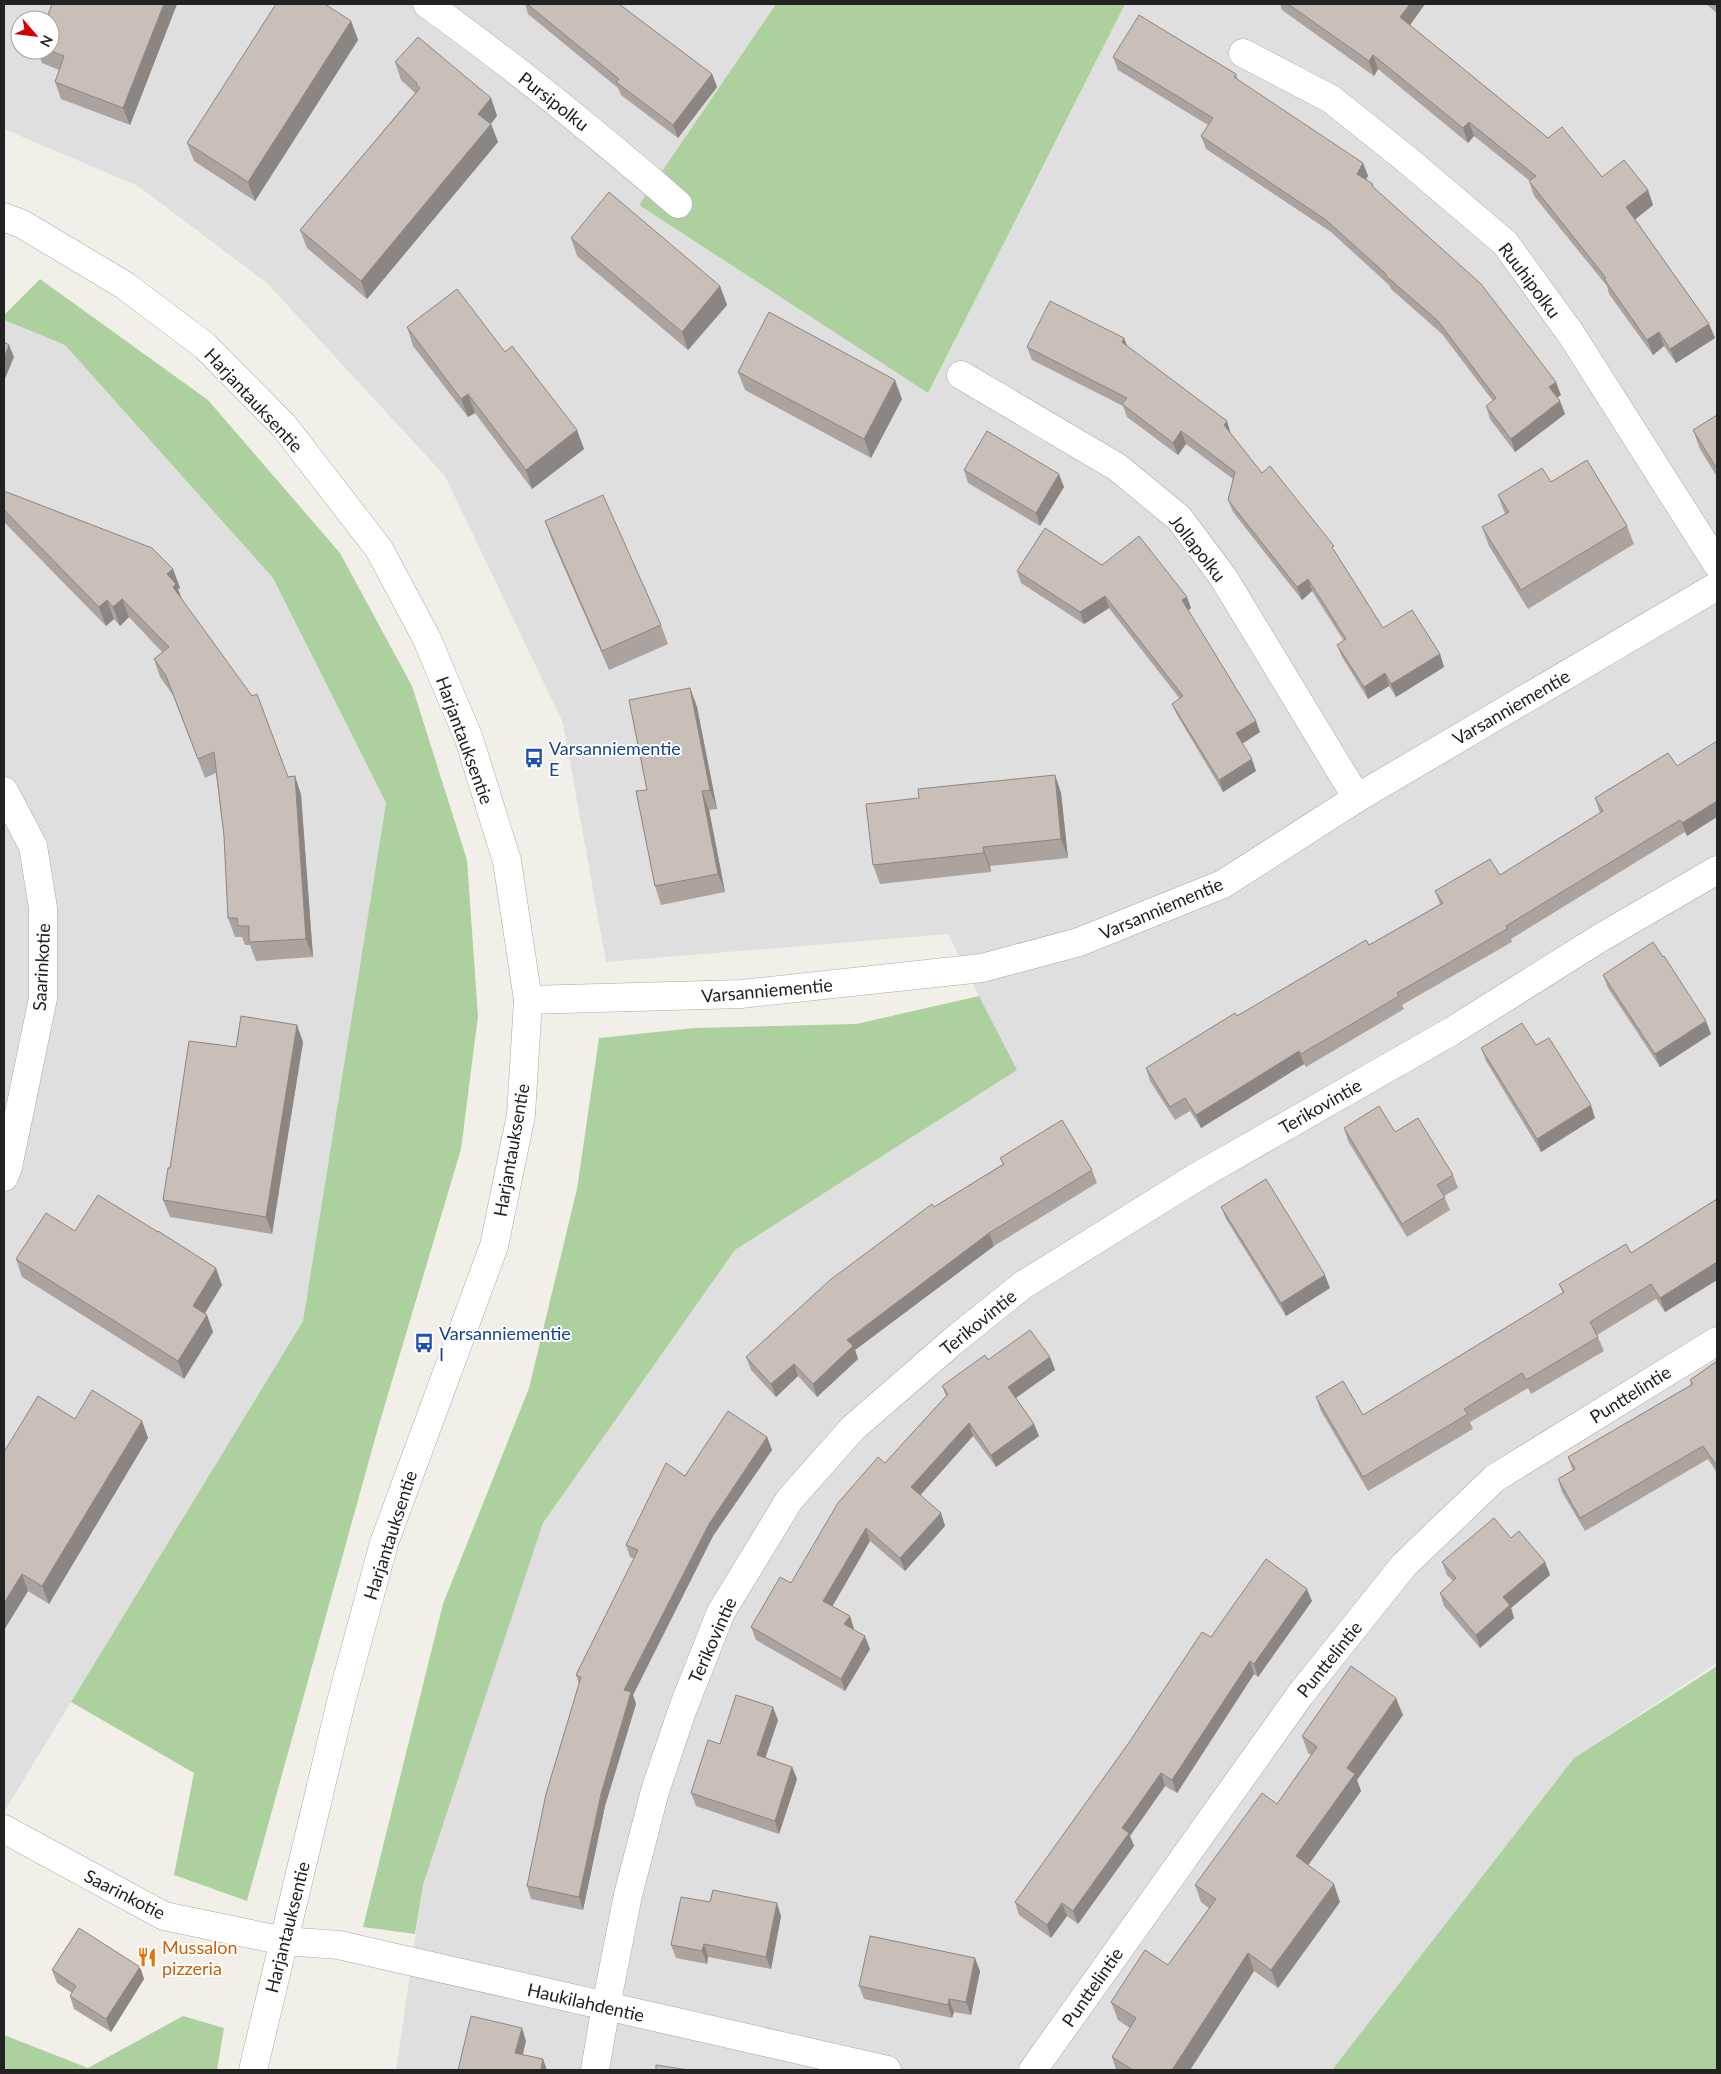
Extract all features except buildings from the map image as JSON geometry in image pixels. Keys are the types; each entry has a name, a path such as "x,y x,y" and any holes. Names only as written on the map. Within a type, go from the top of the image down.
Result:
{"street":[{"name":"Pursipolku","path":"427,4 470,35 611,146 678,204"},
{"name":"Ruuhipolku","path":"1243,52 1332,99 1505,243 1571,334 1717,564"},
{"name":"Harjantauksentie","path":"4,217 22,224 124,285 205,346 284,426 379,549 427,639 469,739 507,861 528,1000 521,1115 494,1246 384,1543 342,1698 252,2070"},
{"name":"Jollapolku","path":"961,375 1117,467 1179,518 1223,577 1357,798"},
{"name":"Varsanniementie","path":"528,1000 741,994 982,968 1079,942 1223,884 1357,798 1717,586"},
{"name":"Saarinkotie","path":"4,791 33,846 44,908 43,998 8,1167 4,1177"},
{"name":"Terikovintie","path":"596,2070 606,2006 628,1895 655,1791 683,1708 721,1612 790,1499 853,1428 952,1342 1023,1285 1195,1178 1452,1031 1600,938 1717,870"},
{"name":"Punttelintie","path":"1033,2070 1300,1695 1404,1565 1496,1478 1717,1340"},
{"name":"Saarinkotie","path":"4,1829 164,1916 284,1941"},
{"name":"Haukilahdentie","path":"284,1941 339,1945 887,2070"}],"shaded area":[{"path":"4,4 776,4 639,205 928,392 1125,4 1717,4 1717,1663 1574,1758 1332,2070 396,2070 423,1885 543,1523 735,1250 1016,1070 948,934 606,962 563,723 445,476 267,283 138,186 4,129"},
{"path":"4,320 65,345 273,578 386,803 303,1321 4,1812"}],"green space":[{"path":"776,4 1125,4 928,393 639,205"},
{"path":"40,279 208,400 340,553 412,686 467,860 478,1016 461,1149 378,1428 247,1901 174,1875 194,1773 71,1702 303,1321 386,803 273,578 65,345 4,320 4,315"},
{"path":"979,996 1017,1070 735,1250 543,1523 423,1885 415,1934 363,1927 443,1604 529,1388 577,1189 599,1038 695,1028 856,1024"},
{"path":"1717,1666 1717,2070 1332,2070 1574,1758"},
{"path":"183,2016 224,2028 217,2070 4,2070 4,2035 88,2068"}],"place":[{"name":"Varsanniementie E","path":"534,758"},
{"name":"Varsanniementie I","path":"424,1343"},
{"name":"Mussalon pizzeria","path":"147,1957"}]}
